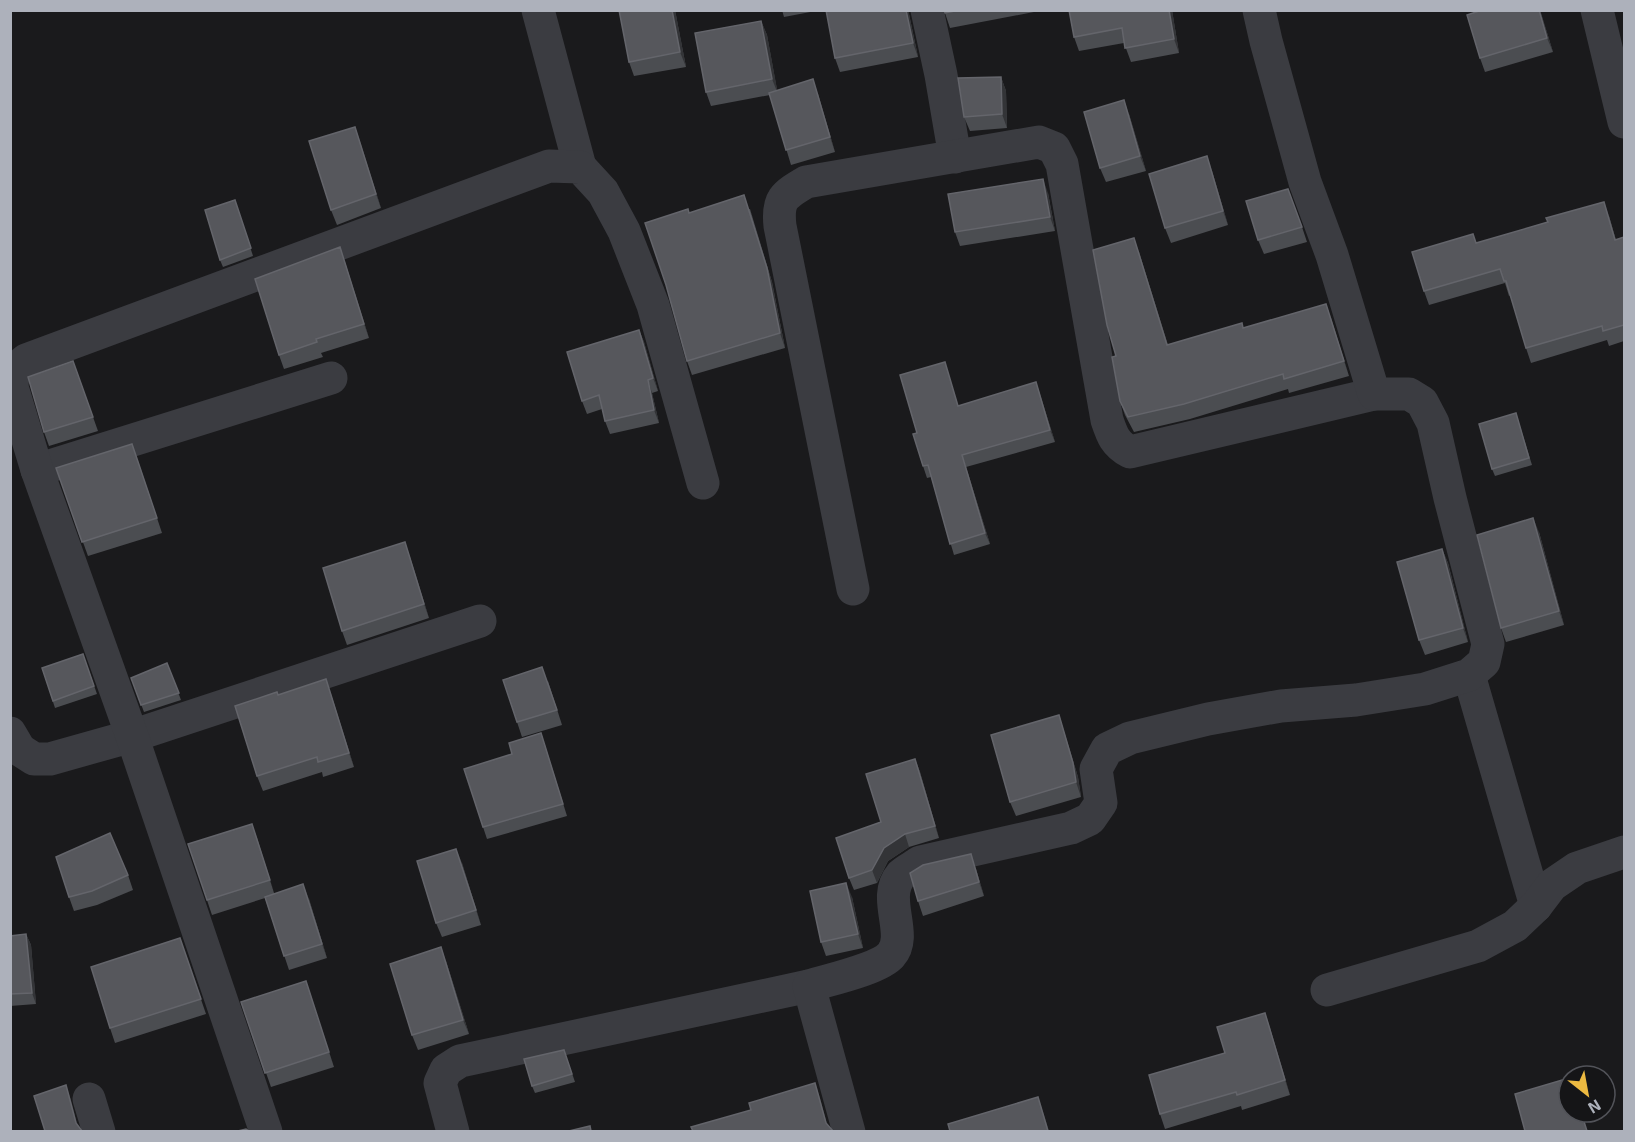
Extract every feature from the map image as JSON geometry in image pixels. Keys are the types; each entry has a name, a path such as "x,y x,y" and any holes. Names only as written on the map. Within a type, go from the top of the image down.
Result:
{"street":[{"path":"538,10 580,167 603,192 614,212 649,294 704,483"},
{"path":"927,10 955,157"},
{"path":"1259,10 1305,182 1335,266 1374,394"},
{"path":"1597,10 1624,122"},
{"path":"453,1131 440,1083 446,1070 459,1061 809,986 875,966 891,955 897,940 893,893 901,875 920,862 1071,828 1090,819 1101,803 1096,769 1107,749 1130,738 1208,719 1281,706 1356,700 1425,689 1469,675 1484,662 1488,644 1433,423 1422,402 1409,394 1374,394 1130,452 1118,446 1107,420 1062,164 1054,148 1039,142 806,182 788,193 778,210 853,589"},
{"path":"266,1131 132,736 37,470 12,387 13,371 26,360 549,166 580,167"},
{"path":"37,470 331,378"},
{"path":"10,733 20,750 34,759 50,759 132,736 480,621"},
{"path":"1469,675 1536,906"},
{"path":"1327,990 1478,946 1515,926 1536,906 1552,885 1577,868 1624,852"},
{"path":"809,986 849,1131"},
{"path":"88,1099 99,1131"}],"building":[{"path":"619,10 672,10 680,52 629,62"},
{"path":"826,10 906,10 913,43 835,58"},
{"path":"944,10 960,10 945,13"},
{"path":"1069,10 1169,10 1174,39 1125,48 1122,28 1074,37"},
{"path":"1482,10 1539,10 1547,38 1480,58 1467,15"},
{"path":"761,21 772,79 706,92 695,33"},
{"path":"1001,77 1002,114 964,117 958,78"},
{"path":"813,79 830,137 786,150 769,93"},
{"path":"1124,100 1140,156 1100,168 1084,112"},
{"path":"355,127 376,194 331,210 309,141"},
{"path":"1207,156 1223,211 1165,228 1149,174"},
{"path":"1043,179 1050,217 955,232 948,194"},
{"path":"1288,189 1302,227 1258,240 1246,201"},
{"path":"744,195 767,268 780,333 687,361 666,285 645,223 688,209 689,213"},
{"path":"235,200 251,248 220,260 205,210"},
{"path":"1604,202 1615,240 1624,237 1624,325 1603,331 1602,326 1526,348 1506,281 1500,269 1424,291 1412,252 1473,234 1476,243 1548,222 1546,218"},
{"path":"1134,238 1167,345 1242,323 1243,328 1326,304 1344,361 1284,379 1283,374 1184,404 1128,417 1120,401 1112,357 1116,356 1107,325 1093,250"},
{"path":"340,247 364,324 316,339 317,342 279,355 255,279"},
{"path":"639,330 653,378 648,380 654,410 605,421 599,395 582,401 567,352"},
{"path":"73,361 93,417 44,432 28,377"},
{"path":"945,362 958,406 1036,382 1050,430 962,455 985,533 950,544 928,465 923,466 913,434 917,433 900,375"},
{"path":"1516,413 1529,458 1492,469 1479,424"},
{"path":"132,444 157,518 82,542 56,468"},
{"path":"1533,518 1559,611 1501,628 1477,535"},
{"path":"405,542 424,604 342,631 323,568"},
{"path":"1442,549 1463,628 1419,640 1397,562"},
{"path":"83,654 94,686 53,701 42,668"},
{"path":"167,663 179,693 141,705 131,678"},
{"path":"542,667 557,710 517,722 503,680"},
{"path":"326,679 349,753 318,762 317,757 257,776 235,706"},
{"path":"1059,715 1076,782 1010,802 991,735"},
{"path":"541,733 563,804 483,827 464,769 512,754 509,743"},
{"path":"915,759 935,826 905,834 884,848 872,870 849,878 836,838 881,822 866,774"},
{"path":"252,824 270,880 207,900 188,844"},
{"path":"110,833 128,875 92,891 69,897 56,857"},
{"path":"456,849 476,910 436,923 417,861"},
{"path":"971,854 979,882 918,901 910,873 923,865"},
{"path":"846,883 858,934 821,942 810,891"},
{"path":"303,884 322,944 284,956 265,897"},
{"path":"26,934 32,993 10,994 10,936"},
{"path":"180,938 201,999 110,1028 91,967"},
{"path":"441,947 463,1020 412,1035 390,964"},
{"path":"306,981 329,1052 265,1073 241,1002"},
{"path":"1265,1013 1285,1080 1237,1095 1236,1092 1160,1114 1149,1075 1225,1053 1217,1027"},
{"path":"564,1050 572,1074 532,1086 524,1059"},
{"path":"1557,1082 1557,1124 1585,1124 1587,1131 1525,1131 1515,1094"},
{"path":"815,1083 826,1123 833,1131 693,1131 691,1127 751,1110 749,1103"},
{"path":"66,1085 76,1123 82,1131 45,1131 34,1096"},
{"path":"1038,1097 1048,1131 950,1131 948,1124"},
{"path":"590,1126 591,1131 569,1131"}]}
